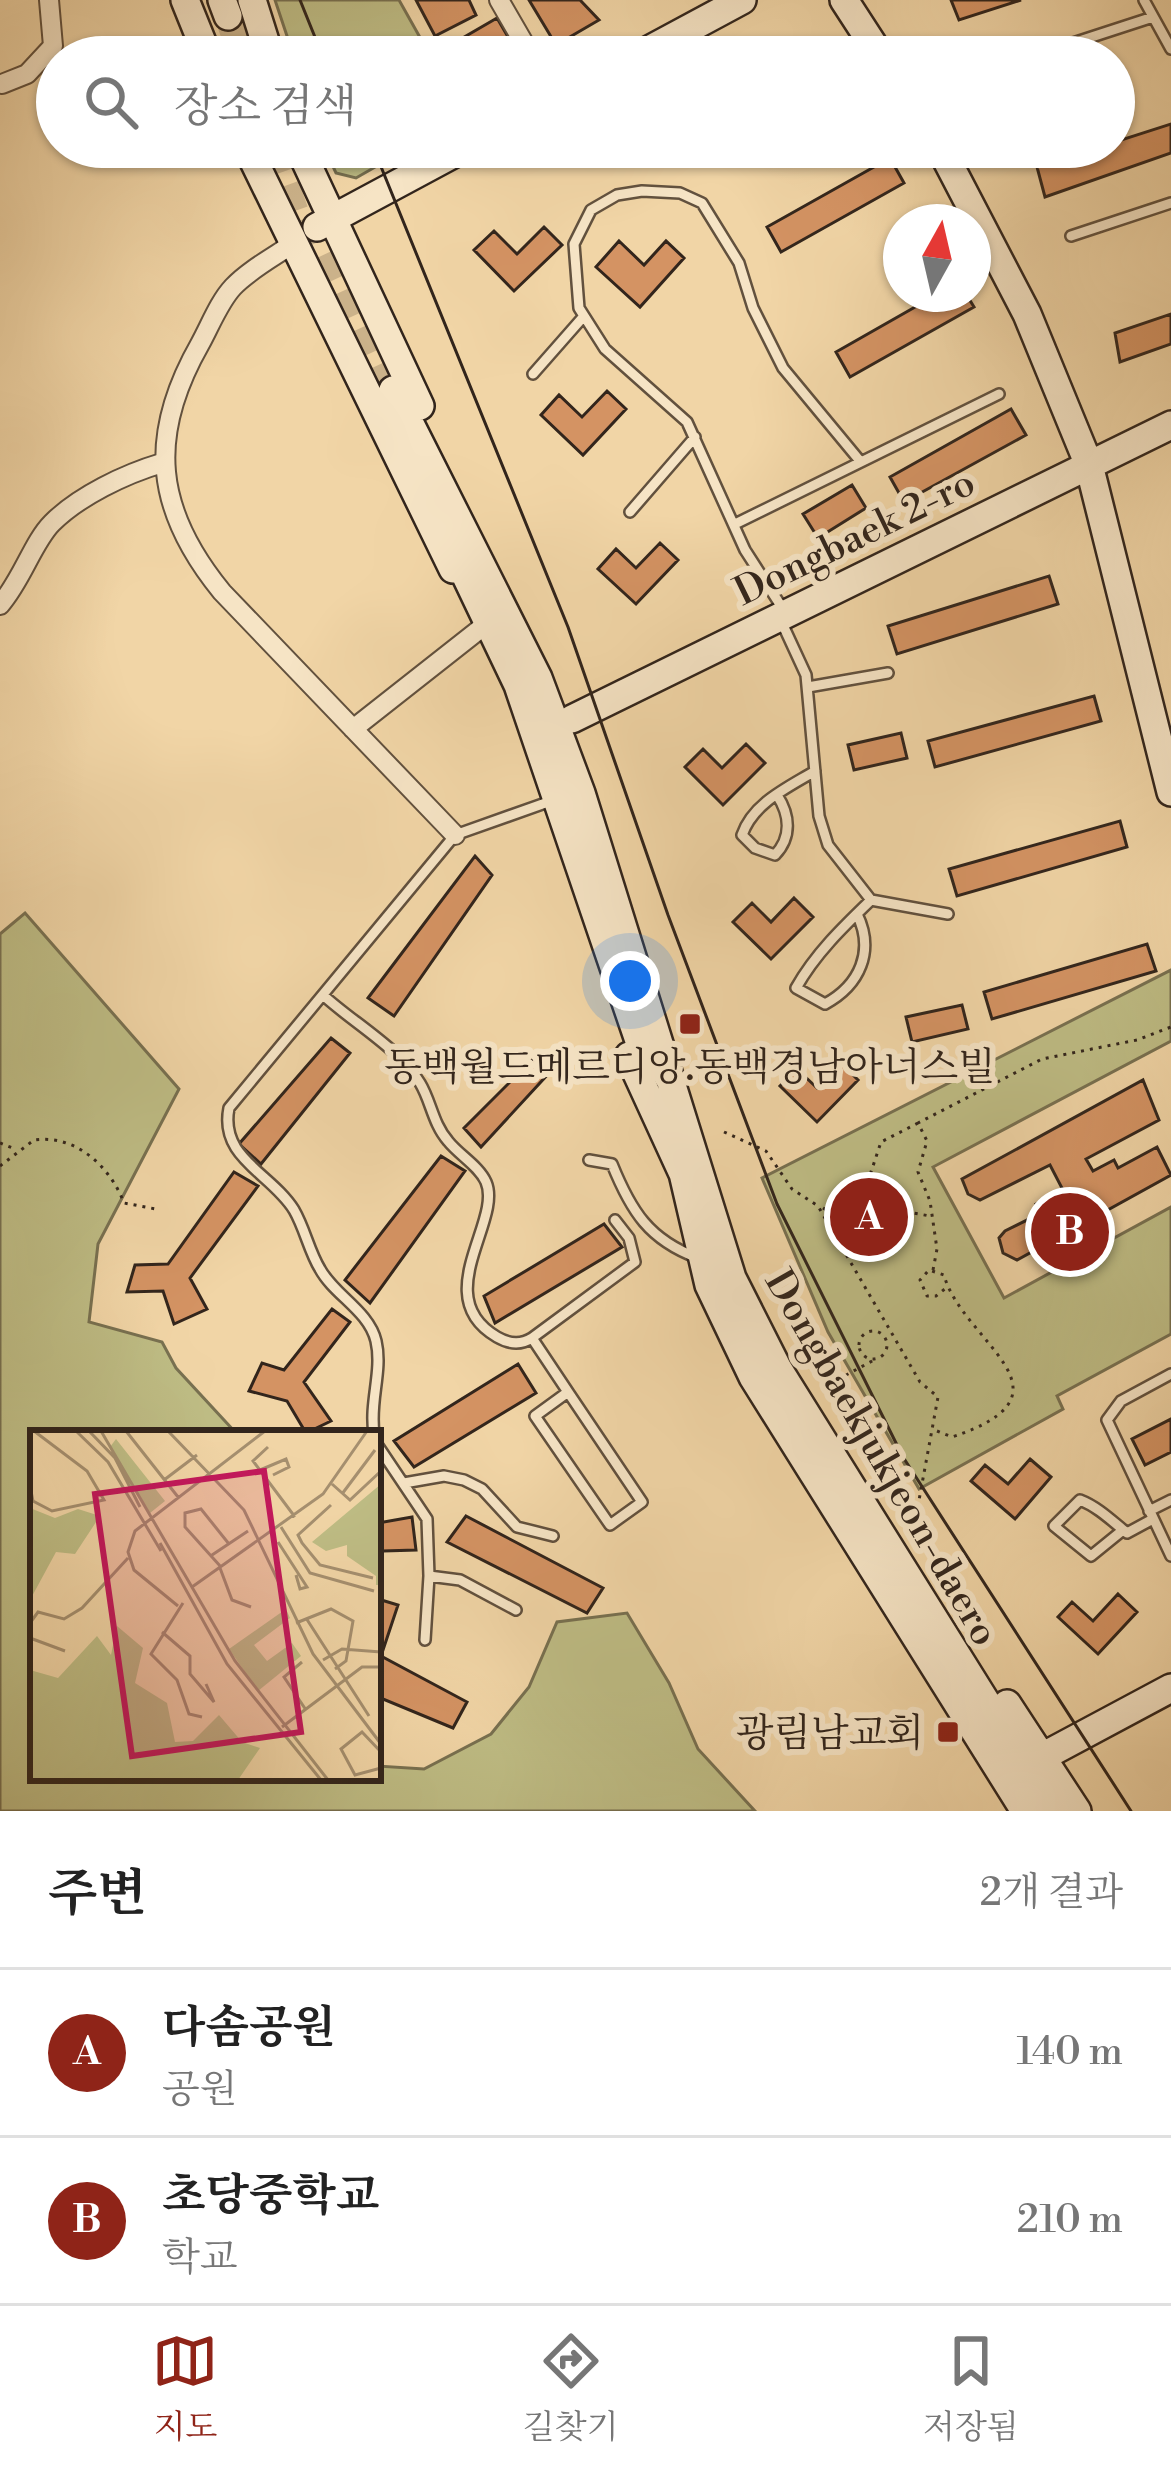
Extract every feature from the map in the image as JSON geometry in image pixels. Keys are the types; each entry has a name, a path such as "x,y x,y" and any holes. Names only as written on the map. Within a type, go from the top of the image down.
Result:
{"main road":[{"path":"185,0 200,36"},
{"path":"675,36 742,0"},
{"path":"844,0 867,36"},
{"path":"238,6 257,36"},
{"path":"258,168 480,629 551,801 630,1061 691,1170"},
{"path":"308,168 572,719 682,1076 691,1170"},
{"path":"293,243 426,168"},
{"path":"951,168 1027,314 1088,464 1171,792"},
{"path":"337,330 333,312 342,302 354,303 379,322"},
{"name":"Dongbaekjukjeon-daero","path":"386,390 538,678 581,793 691,1170 732,1278 778,1369 1054,1811"},
{"name":"Dongbaek 2-ro","path":"572,719 1171,425"},
{"name":"Dongbaekjukjeon-daero","path":"691,1170 709,1285 753,1377 1023,1811"},
{"path":"948,1647 992,1682 1077,1811"},
{"path":"1042,1757 1171,1688"}],"street":[{"path":"49,0 52,36"},
{"path":"499,0 520,36"},
{"path":"1,84 27,74 36,64"},
{"path":"293,243 232,287 166,421 162,463 188,552 455,835"},
{"path":"0,604 23,579 50,524 133,472 162,463"},
{"path":"353,729 480,629"}],"lane":[{"path":"1144,0 1171,49"},
{"path":"1095,36 1153,17"},
{"path":"860,461 783,368 726,237 693,197 667,190 629,192 591,210 574,244 584,316 605,350 671,404 695,437 745,550 783,615 808,687 815,771 828,845 871,900 948,914"},
{"path":"1071,236 1171,203"},
{"path":"533,374 584,316"},
{"path":"735,524 999,394"},
{"path":"630,512 695,437"},
{"path":"808,687 888,673"},
{"path":"777,795 788,825 784,845 775,855 742,835 747,819 777,795 815,771"},
{"path":"374,1430 370,1406 376,1340 362,1315 319,1269 286,1199 246,1162 226,1133 229,1108 455,835 551,801"},
{"path":"857,914 867,953 860,972 825,1004 809,999 796,988 857,914 871,900"},
{"path":"322,995 419,1082 445,1139 487,1184 488,1201 469,1256 467,1284 474,1310 492,1335 507,1342 532,1339 635,1262 629,1238 615,1220"},
{"path":"589,1160 612,1164 626,1199 664,1245 703,1260"},
{"path":"532,1339 568,1392 642,1502 610,1525 535,1416 568,1392"},
{"path":"1171,1374 1121,1401 1107,1420 1171,1556"},
{"path":"381,1450 427,1519 424,1640"},
{"path":"404,1483 444,1476 464,1480 482,1489 517,1527 554,1536"},
{"path":"1123,1530 1080,1500 1051,1528 1091,1556 1171,1499"},
{"path":"429,1576 460,1580 516,1610"}],"path":[{"path":"724,1132 760,1147 792,1189 836,1216 844,1189 870,1174 881,1142 1042,1059 1137,1040 1171,1027"},
{"path":"918,1123 927,1141 918,1172 937,1249 933,1270 920,1280 923,1293 936,1296 946,1288"},
{"path":"0,1166 34,1140 71,1141 116,1182 124,1203 156,1209"},
{"path":"0,1143 16,1150"},
{"path":"870,1174 893,1188 896,1210 932,1216"},
{"path":"818,1206 920,1382 938,1397 915,1522"},
{"path":"933,1270 944,1275 962,1317 1010,1366 1015,1386 1011,1401 994,1417 952,1437 935,1429"},
{"path":"823,1388 880,1357 888,1328"},
{"path":"880,1357 867,1358 859,1343 871,1331 884,1336"}],"shaded area":[{"path":"275,0 399,0 419,36 287,36"},
{"path":"334,168 373,168 356,178 336,173"},
{"path":"25,913 179,1089 98,1244 89,1322 162,1342 176,1368 233,1430 30,1430 30,1781 381,1781 381,1766 424,1769 491,1734 529,1687 557,1622 627,1613 669,1683 698,1749 755,1811 0,1811 0,934"},
{"path":"1171,970 1171,1041 933,1167 1004,1298 1171,1207 1171,1334 1057,1396 1063,1409 919,1489 828,1332 762,1178"}],"building":[{"path":"416,0 469,0 476,15 435,36"},
{"path":"529,0 580,0 599,20 571,36 551,36"},
{"path":"951,0 1021,0 959,20"},
{"path":"497,18 508,36 466,36"},
{"path":"1171,124 1171,153 1135,166 1135,136"},
{"path":"872,168 896,168 904,183 781,252 767,227"},
{"path":"1037,168 1128,168 1045,197"},
{"path":"544,227 562,245 514,291 474,250 494,231 517,254"},
{"path":"619,241 644,265 666,241 684,258 640,307 596,267"},
{"path":"906,312 965,312 850,377 836,352"},
{"path":"1171,314 1171,344 1120,362 1115,333"},
{"path":"607,391 626,409 583,455 541,415 559,395 582,417"},
{"path":"1011,409 1026,435 904,502 890,477"},
{"path":"852,485 866,508 818,538 803,514"},
{"path":"660,543 678,560 636,604 598,569 616,549 636,568"},
{"path":"1049,576 1058,604 897,654 888,626"},
{"path":"1094,696 1101,721 935,767 928,741"},
{"path":"901,733 907,758 854,770 848,745"},
{"path":"746,744 765,763 723,805 685,767 703,749 722,768"},
{"path":"1120,821 1127,847 957,896 949,869"},
{"path":"475,856 492,875 394,1016 368,998"},
{"path":"794,898 813,917 771,959 733,922 752,903 771,922"},
{"path":"1147,944 1156,971 992,1019 984,992"},
{"path":"962,1005 968,1029 912,1042 906,1017"},
{"path":"331,1038 350,1053 261,1164 239,1144"},
{"path":"538,1054 550,1072 481,1147 464,1128"},
{"path":"841,1063 858,1080 817,1122 780,1086 797,1069 817,1088"},
{"path":"1143,1080 1159,1120 1086,1159 1093,1171 1114,1160 1118,1168 1157,1147 1171,1175 1017,1260 1003,1253 999,1238 1005,1231 1041,1213 1036,1204 1063,1190 1050,1165 980,1200 968,1194 962,1179"},
{"path":"441,1156 465,1171 370,1303 345,1280"},
{"path":"234,1172 258,1186 190,1278 207,1309 174,1324 163,1291 127,1292 135,1265 168,1264"},
{"path":"604,1224 622,1247 495,1323 484,1296"},
{"path":"332,1309 350,1322 304,1382 331,1421 304,1430 287,1401 249,1391 262,1363 284,1370"},
{"path":"518,1364 536,1393 414,1467 394,1441"},
{"path":"1171,1419 1171,1452 1145,1465 1132,1439"},
{"path":"1030,1459 1051,1477 1015,1519 971,1481 985,1465 1008,1484"},
{"path":"466,1516 603,1588 587,1613 447,1542"},
{"path":"412,1517 416,1550 383,1551 381,1557 381,1522"},
{"path":"1118,1594 1137,1612 1098,1654 1058,1617 1072,1602 1093,1621"},
{"path":"381,1600 398,1605 381,1656"},
{"path":"381,1656 467,1702 453,1728 381,1698"}],"tunnel":[{"path":"228,16 235,36"},
{"path":"280,168 307,245"},
{"path":"312,215 393,390"}],"tram line":[{"path":"300,0 315,36"},
{"path":"382,168 568,627 668,915 777,1204 903,1457 1131,1811"}],"place":[{"name":"동백월드메르디앙.동백경남아너스빌","path":"690,1024"},
{"name":"다솜공원","path":"869,1217"},
{"name":"초당중학교","path":"1070,1232"},
{"name":"광림남교회","path":"948,1732"}]}
